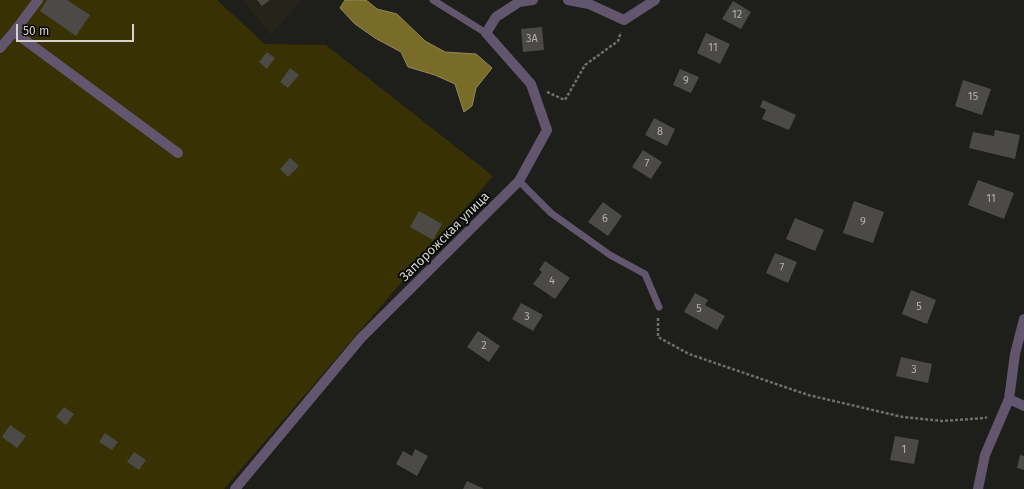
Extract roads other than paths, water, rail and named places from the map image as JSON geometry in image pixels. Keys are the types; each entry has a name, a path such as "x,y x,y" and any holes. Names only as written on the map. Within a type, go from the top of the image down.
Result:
{"street":[{"path":"0,48 38,0"},
{"path":"486,32 496,16 519,2 533,0"},
{"path":"568,0 589,4 624,20 655,0"},
{"path":"14,32 178,153"},
{"name":"Запорожская улица","path":"234,489 361,338 519,181 546,130 531,84 486,32"},
{"path":"978,489 985,455 1009,399 1015,354 1024,319"},
{"path":"1009,399 1024,406"}],"lane":[{"path":"433,0 486,32"},
{"path":"519,181 551,213 610,255 645,274 659,307"}]}
